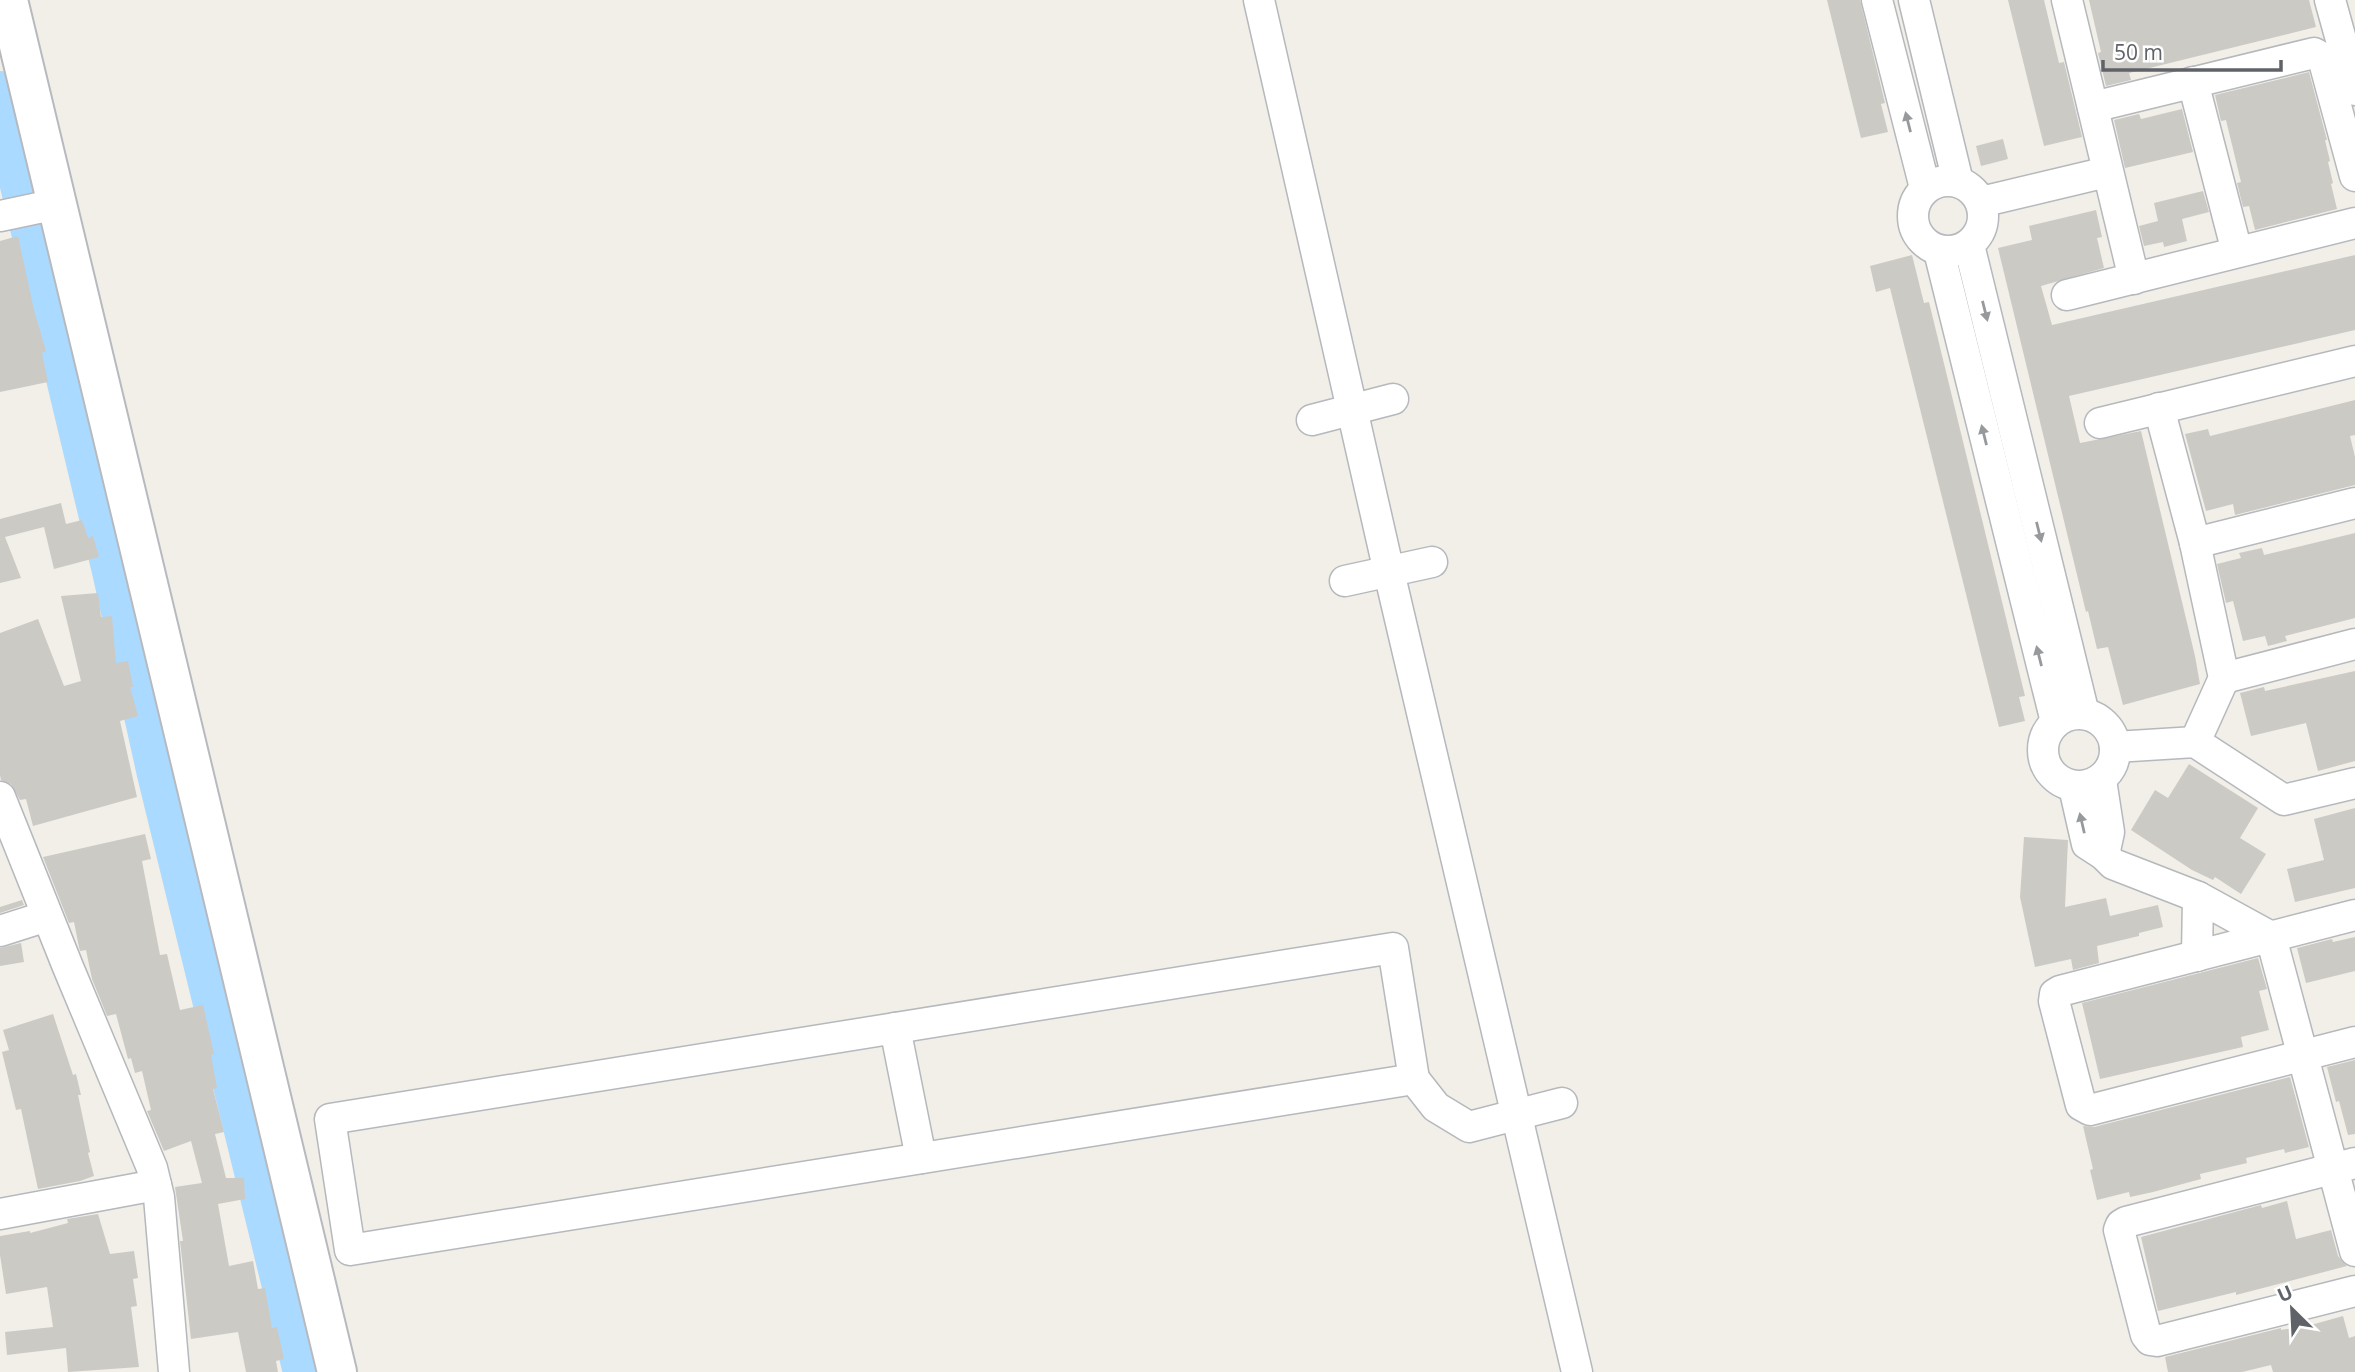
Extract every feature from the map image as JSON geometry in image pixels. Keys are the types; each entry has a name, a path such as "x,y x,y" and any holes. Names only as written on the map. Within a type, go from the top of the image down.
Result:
{"street":[{"path":"8,0 32,210 337,1372"},
{"path":"1259,0 1351,410 1577,1372"},
{"path":"1877,0 1925,188"},
{"path":"1914,0 1958,182"},
{"path":"2067,0 2134,278"},
{"path":"2330,0 2355,90"},
{"path":"2093,107 2314,53 2323,58 2355,176"},
{"path":"2193,82 2237,252"},
{"path":"1981,202 2107,172"},
{"path":"1941,181 1958,182 1972,189 1981,202 1984,218 1980,233 1969,245 1955,251 1939,251 1922,241 1912,224 1914,204 1925,188 1941,181"},
{"path":"2067,295 2355,223"},
{"path":"1969,245 2070,718"},
{"path":"1939,251 2070,718"},
{"path":"2100,422 2355,361"},
{"path":"1312,420 1393,399"},
{"path":"2159,408 2195,544 2224,678 2195,742"},
{"path":"2195,544 2355,503"},
{"path":"1345,582 1432,562"},
{"path":"2224,678 2355,644"},
{"path":"2070,718 2099,720 2111,732 2115,747 2113,765 2087,783 2058,781 2047,768 2042,752 2045,736 2070,718"},
{"path":"2115,747 2195,742 2284,800 2355,783"},
{"path":"2087,783 2109,832 2104,855 2113,864 2198,897 2271,937 2301,1055 2345,1166 2355,1251"},
{"path":"0,797 152,1168 161,1216 174,1372"},
{"path":"2197,956 2198,897"},
{"path":"2355,915 2060,990 2054,1001 2081,1105 2090,1110 2355,1042"},
{"path":"0,930 47,916"},
{"path":"1414,1079 350,1250 330,1119 1393,948 1414,1079 1436,1107 1469,1127 1562,1103"},
{"path":"895,1028 921,1158"},
{"path":"2345,1166 2126,1222 2119,1230 2146,1335 2150,1340 2157,1341 2355,1291"},
{"path":"0,1214 156,1185"}],"building":[{"path":"1827,0 1860,0 1885,103 1881,104 1888,132 1861,138"},
{"path":"2008,0 2044,0 2059,63 2064,62 2082,137 2044,146"},
{"path":"2089,0 2309,0 2316,27 2129,73 2131,80 2106,86"},
{"path":"2309,72 2327,140 2331,184 2337,209 2255,230 2249,206 2243,207 2237,183 2241,182 2226,120 2221,121 2215,95"},
{"path":"2182,109 2193,152 2125,168 2114,120 2139,114 2141,119"},
{"path":"2003,139 2008,159 1981,166 1976,146"},
{"path":"2203,191 2209,212 2182,219 2187,241 2164,247 2163,242 2144,246 2139,226 2158,221 2154,203"},
{"path":"2096,210 2102,237 2097,238 2104,268 2041,286 2052,325 2355,255 2355,330 2069,396 2080,443 2141,431 2200,684 2123,705 2108,647 2097,649 2088,611 2086,612 1998,248 2032,240 2029,226"},
{"path":"18,236 46,351 42,353 48,382 0,392 0,241"},
{"path":"1912,255 1924,303 1929,302 2025,696 2019,697 2025,721 1999,727 1890,288 1876,292 1870,266"},
{"path":"2355,400 2355,435 2350,436 2355,457 2355,485 2235,515 2233,504 2206,511 2185,434 2208,429 2210,436"},
{"path":"61,503 66,524 82,520 88,538 93,536 99,557 54,569 44,527 5,537 21,578 0,583 0,519"},
{"path":"2355,533 2355,618 2285,636 2287,641 2268,646 2265,636 2243,641 2233,601 2226,603 2217,564 2241,558 2239,553 2262,548 2264,555"},
{"path":"98,593 101,617 112,616 116,663 128,661 133,687 130,687 138,716 120,721 137,797 33,826 26,799 20,800 11,784 1,780 0,775 0,633 38,619 64,686 81,681 61,596"},
{"path":"2355,671 2355,761 2318,771 2306,723 2251,736 2240,693 2264,687 2265,691"},
{"path":"2189,764 2258,808 2240,838 2266,854 2241,894 2215,877 2213,880 2192,870 2131,830 2155,790 2168,798"},
{"path":"2355,808 2355,888 2295,902 2287,869 2324,860 2314,819"},
{"path":"145,834 151,859 142,861 160,955 167,954 180,1010 203,1005 214,1054 211,1055 217,1088 213,1089 224,1132 215,1134 226,1178 244,1178 245,1199 218,1204 229,1266 253,1261 258,1289 265,1288 272,1328 277,1327 284,1359 276,1361 278,1372 246,1372 238,1332 191,1339 180,1241 183,1241 175,1187 202,1183 191,1141 164,1151 147,1111 151,1110 142,1071 135,1073 131,1058 128,1059 116,1014 107,1016 92,979 86,950 80,951 74,922 69,923 43,857"},
{"path":"2024,837 2068,840 2065,907 2106,898 2110,916 2158,905 2163,927 2097,946 2099,963 2073,970 2071,959 2035,967 2020,897"},
{"path":"22,900 24,905 0,913 0,907"},
{"path":"2355,937 2355,971 2306,983 2297,948 2332,939 2333,942"},
{"path":"21,943 24,962 0,966 0,948"},
{"path":"2258,958 2267,989 2259,991 2269,1030 2241,1037 2243,1047 2100,1079 2082,1003"},
{"path":"53,1014 73,1075 76,1074 94,1176 38,1189 21,1109 16,1110 2,1052 9,1050 3,1030"},
{"path":"2355,1060 2355,1134 2348,1135 2327,1067"},
{"path":"2290,1077 2309,1147 2285,1153 2284,1149 2246,1158 2247,1163 2200,1174 2201,1179 2153,1192 2130,1197 2129,1192 2097,1200 2083,1126 2094,1127"},
{"path":"2287,1201 2296,1239 2331,1230 2338,1256 2347,1266 2236,1295 2236,1292 2158,1311 2141,1237 2261,1205 2262,1208"},
{"path":"98,1214 110,1254 134,1251 138,1278 133,1279 137,1306 131,1307 139,1367 68,1372 66,1348 7,1355 5,1332 53,1327 47,1287 6,1294 0,1236 30,1233 68,1223 67,1219"},
{"path":"2343,1316 2349,1338 2355,1336 2355,1372 2273,1372 2271,1365 2242,1372 2168,1372 2165,1357 2281,1328 2311,1325"}],"waterway":[{"path":"0,93 114,571 159,774 305,1372"}]}
